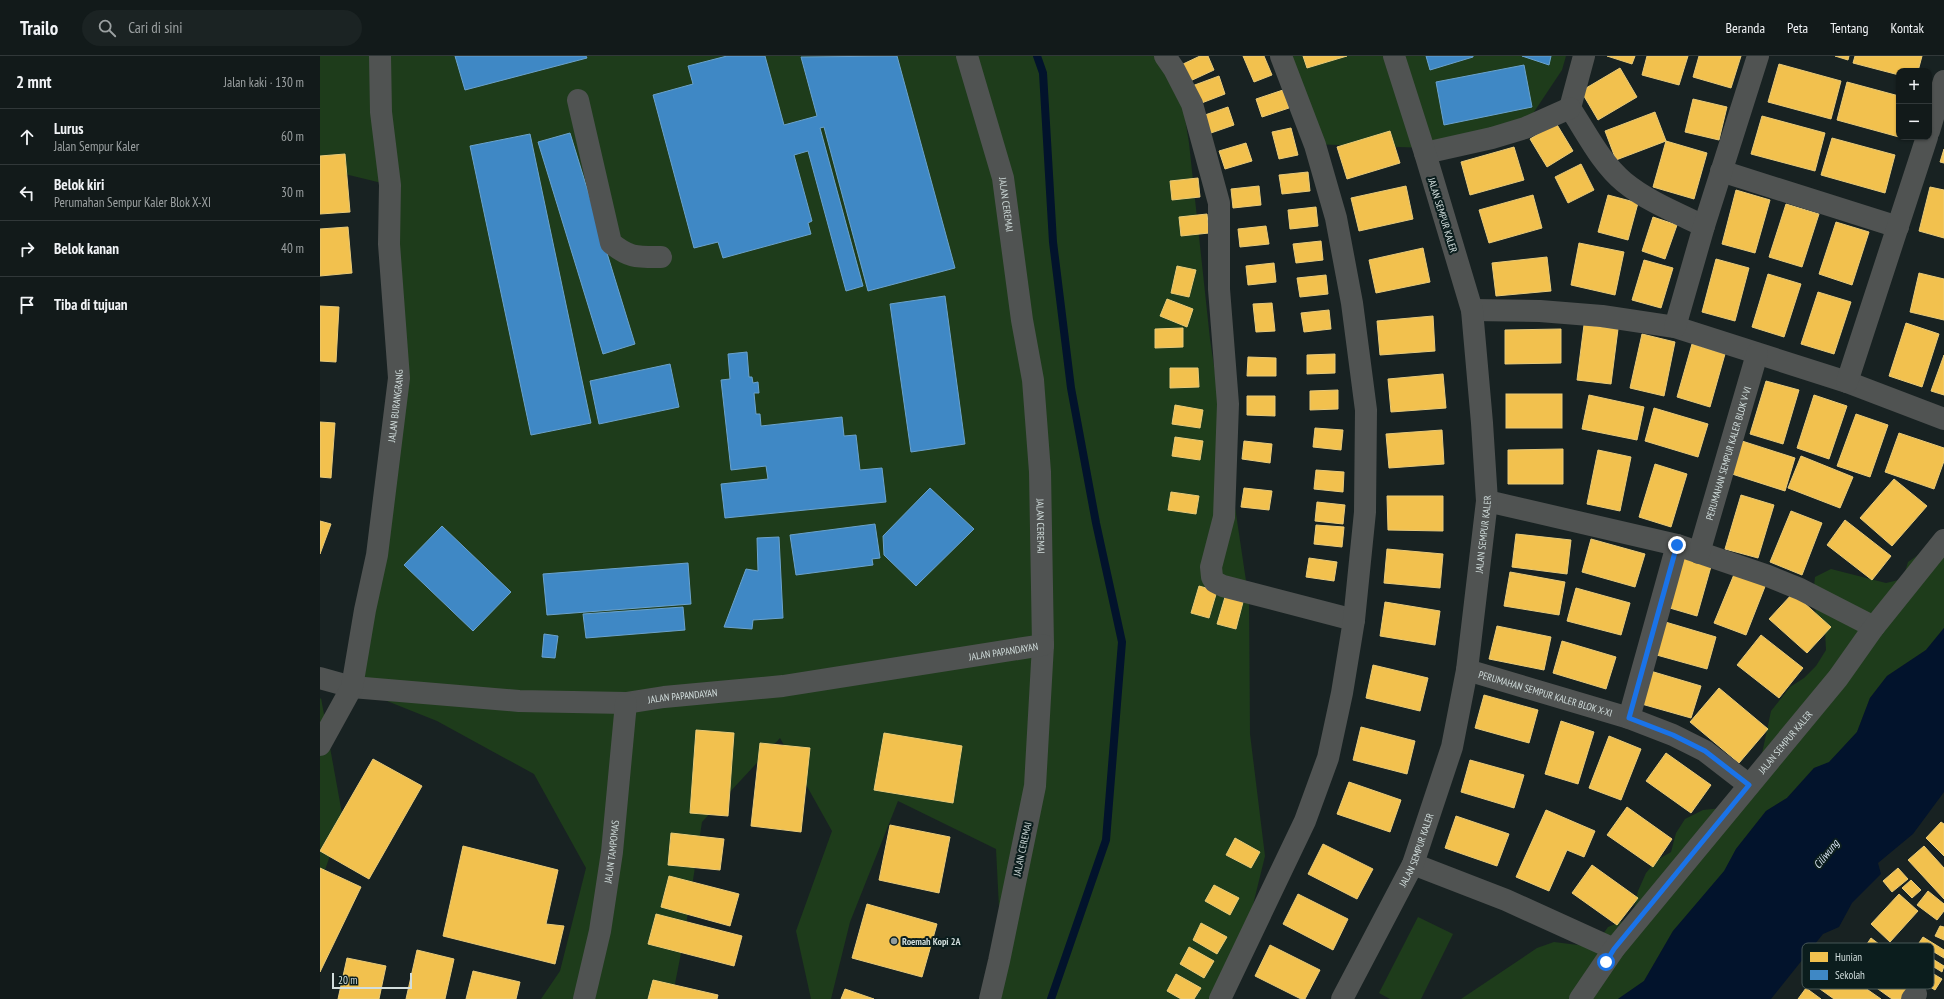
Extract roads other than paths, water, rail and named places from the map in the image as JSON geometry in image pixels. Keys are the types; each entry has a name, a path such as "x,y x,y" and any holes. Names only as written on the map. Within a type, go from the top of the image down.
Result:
{"street":[{"name":"JALAN BURANGRANG","path":"320,745 352,687 365,610 377,555 399,378 390,244 390,186 381,112 380,56"},
{"name":"JALAN CEREMAI","path":"967,56 1003,178 1022,320 1033,380 1040,472 1043,644 1035,786 1000,961 990,999"},
{"path":"1165,56 1174,69 1192,104 1219,203 1219,289 1228,404 1224,517 1211,567 1212,577 1215,582 1223,586 1354,620"},
{"path":"1220,999 1305,821 1328,758 1342,693 1354,620 1365,512 1366,410 1352,303 1336,218 1315,146 1280,56"},
{"name":"JALAN SEMPUR KALER","path":"1342,999 1413,864 1452,747 1467,670 1487,501 1472,310 1394,56"},
{"path":"1584,56 1570,108 1606,162 1623,181 1642,195 1704,226"},
{"path":"1675,328 1704,226 1758,56"},
{"path":"1932,121 1944,81"},
{"path":"578,100 611,243 623,253 638,257 660,256"},
{"path":"1425,153 1492,138 1525,128 1570,108"},
{"path":"1847,382 1926,140"},
{"path":"1721,171 1898,227"},
{"path":"1472,310 1556,312 1602,316 1675,328 1847,382 1944,418"},
{"name":"PERUMAHAN SEMPUR KALER BLOK V-VI","path":"1699,553 1757,354"},
{"path":"1487,501 1677,545 1768,576 1800,589 1874,627"},
{"name":"JALAN SEMPUR KALER","path":"1580,999 1614,949 1838,678 1874,627 1944,540"},
{"path":"1629,718 1677,545"},
{"name":"JALAN PAPANDAYAN","path":"320,678 352,687 519,701 626,703 664,697 783,686 1043,644"},
{"name":"PERUMAHAN SEMPUR KALER BLOK X-XI","path":"1467,670 1629,718 1673,735 1705,751 1749,785"},
{"name":"JALAN TAMPOMAS","path":"584,999 600,931 612,852 626,703"},
{"path":"1413,864 1506,900 1614,949"}],"water":[{"name":"Ciliwung","path":"1944,628 1944,792 1913,834 1878,863 1881,874 1852,903 1839,927 1823,934 1816,943 1802,943 1802,960 1771,999 1618,999 1644,981 1673,931 1724,871 1736,849 1766,811 1787,798 1814,768 1829,762 1857,732 1870,698 1887,676 1926,650"}],"waterway":[{"path":"1037,56 1043,73 1053,242 1071,388 1096,523 1122,642 1106,840 1051,999"}],"place":[{"name":"Roemah Kopi 2A","path":"894,941"}]}
